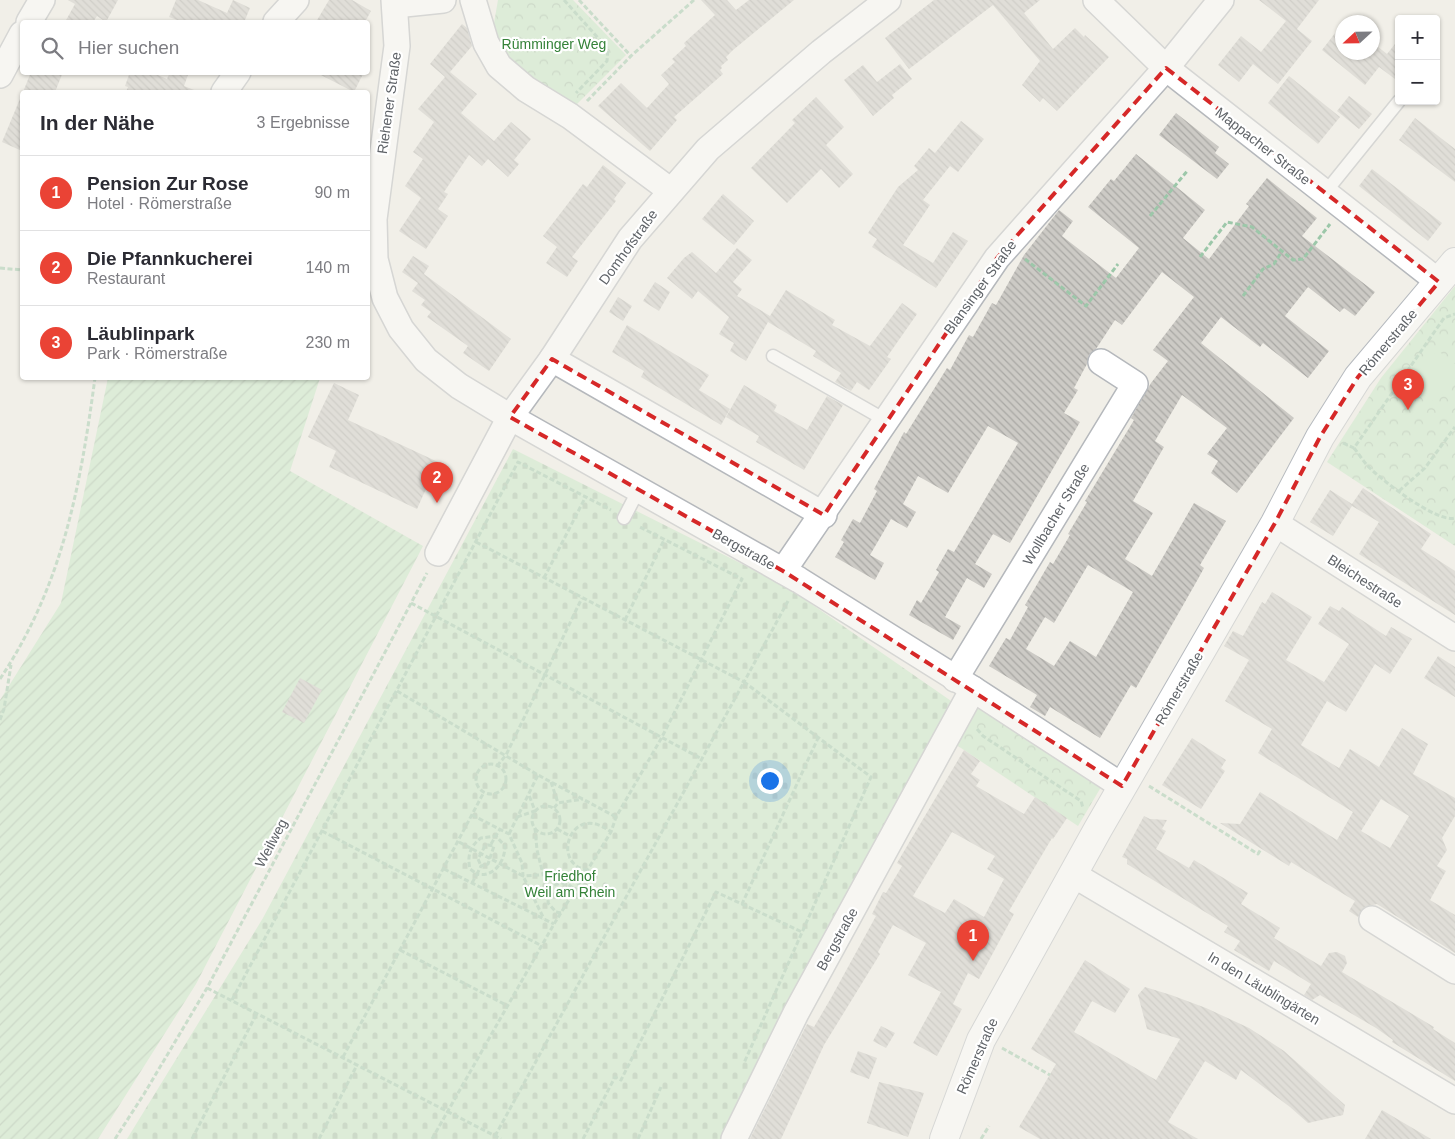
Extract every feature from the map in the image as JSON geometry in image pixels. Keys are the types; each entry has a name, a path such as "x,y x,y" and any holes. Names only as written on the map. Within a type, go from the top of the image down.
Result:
{"street":[{"path":"30,20 42,0"},
{"path":"278,20 296,0"},
{"path":"395,2 443,0"},
{"path":"473,0 486,43 499,66 526,89 573,114 671,191"},
{"name":"Domhofstraße","path":"438,553 510,417 552,358 630,239 708,149 760,102 888,0"},
{"name":"Mappacher Straße","path":"1096,0 1166,68 1333,201 1447,272"},
{"name":"Blansinger Straße","path":"791,575 824,515 997,258 1166,68 1221,0"},
{"name":"Riehener Straße","path":"395,2 397,46 373,236 375,259 385,298 401,329 426,360 458,386 510,417"},
{"path":"0,75 20,38"},
{"path":"225,90 236,75"},
{"name":"Römerstraße","path":"944,1139 980,1040 1074,875 1098,829 1275,523 1320,437 1358,377 1447,272"},
{"path":"552,358 824,515"},
{"name":"Wollbacher Straße","path":"964,684 1136,384 1101,362"},
{"name":"Bergstraße","path":"510,417 791,575 964,684 1126,780"},
{"name":"Bleichestraße","path":"1275,523 1455,638"},
{"name":"Bergstraße","path":"734,1139 796,1013 964,684"},
{"name":"In den Läublingärten","path":"1074,875 1455,1101"},
{"path":"1372,919 1455,971"}],"lane":[{"path":"1333,201 1396,105"},
{"path":"773,356 887,421"},
{"path":"624,518 639,489"}],"path":[{"path":"564,0 608,49 608,61 573,97 573,114"},
{"path":"579,0 631,56"},
{"path":"573,114 631,56 694,0"},
{"path":"1150,216 1188,170"},
{"path":"1200,257 1227,222 1252,227 1293,260 1303,259 1333,201"},
{"path":"1007,246 1086,306 1118,264"},
{"path":"1243,296 1264,269 1274,264 1282,252"},
{"path":"0,268 20,270"},
{"path":"1354,448 1444,318 1455,314"},
{"path":"0,679 41,607 60,559 86,439 95,380"},
{"path":"1399,491 1425,468 1455,427"},
{"path":"1320,437 1354,448 1366,465 1399,491 1436,516 1451,520 1455,518"},
{"path":"232,1000 518,462 586,496 664,540 742,579 662,737 616,818 611,832 554,924 432,1139"},
{"path":"544,578 586,496"},
{"path":"625,620 664,540"},
{"path":"476,542 744,682 871,777 742,1067"},
{"name":"Weilweg","path":"115,1139 207,988 438,553"},
{"path":"495,1136 744,682 791,575"},
{"path":"497,766 506,755 582,598"},
{"path":"411,603 702,759"},
{"path":"0,720 4,710 11,662"},
{"path":"964,684 976,728 983,736 1081,801 1086,821 1098,829"},
{"path":"397,691 538,775 616,818"},
{"path":"742,904 818,738"},
{"path":"489,765 497,766 506,775 504,786 496,793 484,792 477,782 479,772 489,765"},
{"path":"509,834 538,775"},
{"path":"1126,780 1258,854 1261,849"},
{"path":"551,782 558,803"},
{"path":"343,1057 484,792"},
{"path":"528,794 536,811"},
{"path":"554,808 558,803 583,799"},
{"path":"517,817 536,811 544,806 554,808 560,816 557,829 554,832 544,834 535,827"},
{"path":"536,811 532,818 543,874"},
{"path":"472,816 509,834 522,863 523,876 544,919"},
{"path":"588,870 581,869 572,861 567,849 570,836 583,824 594,823 602,825 611,832"},
{"path":"481,866 478,862 480,854 485,846 491,844 500,829"},
{"path":"557,829 570,836"},
{"path":"322,831 542,946"},
{"path":"496,836 505,846 505,852 492,874 485,876 477,874 470,868 469,863 472,849 481,838 496,836"},
{"path":"458,842 523,876 571,873 582,879"},
{"path":"472,883 481,866 488,864 494,849 491,844"},
{"path":"444,869 554,924"},
{"path":"561,913 556,912 548,904 549,890 562,882 575,890"},
{"path":"583,1139 616,1077 622,1080 716,892 802,932"},
{"path":"400,950 508,1006"},
{"path":"207,988 501,1139"},
{"path":"192,1139 257,1013"},
{"path":"997,1046 1050,1075"},
{"path":"319,1139 357,1065"},
{"path":"638,1139 661,1087"},
{"path":"981,1139 989,1126"}],"highlighted area":[{"path":"1166,68 1439,282 1358,377 1320,437 1275,523 1122,786 783,571 510,417 552,359 824,515 997,258"}],"green space":[{"name":"Rümminger Weg","path":"498,0 573,0 626,55 572,109 513,69 493,29"},
{"path":"1455,286 1455,546 1327,462 1381,378"},
{"path":"1437,350 1455,364 1455,378 1436,403 1411,385"},
{"path":"108,380 319,380 290,471 423,546 196,984 98,1139 0,1139 0,700 61,603"},
{"name":"Friedhof Weil am Rhein","path":"513,449 784,585 954,703 724,1139 127,1139 263,918"},
{"path":"973,689 1107,777 1078,826 946,738"}],"building":[{"path":"68,0 118,0 107,20 103,20 97,16 94,20 66,20 75,4"},
{"path":"176,0 198,0 227,13 233,0 250,8 245,20 177,20 169,17"},
{"path":"329,0 352,0 371,11 366,20 317,20"},
{"path":"701,0 727,0 736,10 749,0 794,0 726,57 728,60 721,66 720,70 723,74 674,117 677,120 650,151 598,106 621,83 647,108 669,84 661,75 675,62 672,59 686,46 684,43 715,15"},
{"path":"934,0 1040,0 1024,13 1053,49 1075,28 1109,57 1057,111 1043,98 1040,102 1022,85 1040,61 993,5 909,69 885,38"},
{"path":"1259,0 1319,0 1297,29 1312,41 1278,84 1253,64 1239,82 1218,65 1241,36 1261,52 1286,21"},
{"path":"462,24 467,28 472,46 450,72 477,94 461,113 494,141 511,122 531,139 514,160 519,164 508,177 488,159 482,166 469,155 444,192 448,194 438,209 448,216 426,249 399,231 421,198 405,186 423,159 413,152 434,122 418,109 445,77 430,64"},
{"path":"1335,33 1335,60 1380,60 1380,48 1387,54 1395,44 1395,79 1379,67 1365,85 1322,50"},
{"path":"900,64 912,79 892,95 894,98 873,116 844,80 863,65 877,82"},
{"path":"30,75 62,75 56,90 24,90"},
{"path":"129,75 158,75 167,79 169,75 188,75 184,86 194,90 127,90 128,87 125,86"},
{"path":"321,75 362,75 355,90 350,90"},
{"path":"1289,76 1340,117 1318,144 1268,103"},
{"path":"1349,96 1372,114 1359,129 1337,111"},
{"path":"816,97 844,127 826,145 853,174 839,188 821,169 787,203 751,168 795,123 792,120"},
{"path":"20,99 20,150 2,142"},
{"path":"1176,113 1219,147 1215,153 1229,164 1217,179 1159,135"},
{"path":"1415,118 1455,149 1455,182 1399,140"},
{"path":"961,121 984,139 958,172 950,166 923,200 930,205 903,245 933,263 953,232 968,241 936,288 872,247 877,239 868,233 898,187 918,170 914,166 929,148 935,153"},
{"path":"1136,154 1205,210 1183,238 1209,259 1249,206 1246,204 1267,178 1317,218 1302,236 1375,292 1355,316 1344,308 1340,312 1308,287 1285,316 1329,351 1308,378 1263,343 1260,347 1221,317 1201,343 1294,418 1237,493 1211,473 1218,461 1207,454 1227,428 1182,395 1155,441 1164,447 1133,501 1153,513 1125,559 1152,576 1194,503 1226,521 1200,565 1204,568 1136,688 1131,685 1100,738 1050,707 1045,716 1030,707 1037,695 989,666 1006,638 1010,640 1028,607 1025,605 1050,562 1053,564 1070,535 1068,534 1087,502 1085,501 1134,420 1131,418 1151,383 1168,361 1153,350 1194,297 1162,272 1122,325 1115,320 1096,349 1089,355 1087,364 1074,388 1078,390 1064,413 1080,422 1010,543 993,534 975,564 992,574 984,588 967,578 945,617 961,626 953,640 909,615 917,600 921,603 939,572 936,570 948,549 954,552 1018,443 988,426 948,493 918,476 903,504 916,512 907,528 891,519 870,555 884,563 875,580 835,557 844,542 841,540 853,519 860,523 877,491 874,489 904,432 906,434 947,368 950,370 969,335 973,337 992,303 996,305 1024,255 1059,210 1073,221 1062,236 1116,278 1139,248 1088,207 1111,179 1114,181","holes":["1088,565 1133,592 1096,657 1070,641 1054,666 1026,649 1045,617 1054,623"]},
{"path":"603,165 626,183 614,199 616,201 572,257 578,261 567,277 546,263 557,247 543,236 583,184 587,187"},
{"path":"1372,169 1442,223 1428,241 1359,186"},
{"path":"723,194 754,221 734,245 702,219"},
{"path":"737,248 752,260 733,282 742,289 737,296 770,316 786,290 835,320 832,325 870,346 902,303 917,314 887,357 891,359 869,390 857,382 851,391 835,382 841,373 813,356 816,351 768,322 746,361 730,351 734,343 719,334 729,317 698,291 692,299 667,278 684,258 692,252 716,273"},
{"path":"413,256 429,266 422,277 424,274 511,339 489,371 463,353 468,346 427,317 431,312 421,305 425,300 412,291 418,283 402,272"},
{"path":"655,282 670,292 659,311 643,301"},
{"path":"618,297 632,306 623,321 609,312"},
{"path":"627,325 709,375 699,390 730,409 721,425 641,377 644,371 612,352"},
{"path":"334,383 359,395 348,420 438,462 417,509 329,467 336,451 308,437"},
{"path":"744,385 777,405 774,411 807,430 827,396 843,405 804,470 756,442 759,436 726,417"},
{"path":"1363,488 1431,534 1421,549 1455,571 1455,615 1359,554 1379,522 1352,506 1333,536 1310,522 1330,490 1352,504"},
{"path":"1272,592 1312,617 1286,660 1324,682 1349,644 1318,624 1330,606 1339,611 1342,607 1386,636 1391,627 1412,639 1390,674 1375,664 1346,712 1327,701 1301,745 1339,768 1350,749 1379,767 1402,728 1428,744 1413,774 1455,798 1455,816 1442,838 1447,850 1437,866 1446,871 1430,900 1455,915 1455,953 1377,904 1365,907 1358,917 1349,911 1355,901 1291,862 1289,866 1220,823 1240,824 1260,792 1337,840 1353,812 1258,753 1272,729 1225,701 1249,660 1224,646 1233,631 1243,636 1262,602 1265,604","holes":["1381,799 1409,816 1390,848 1361,831"]},
{"path":"1438,656 1455,667 1455,697 1424,678"},
{"path":"300,678 322,690 304,723 282,712"},
{"path":"1192,738 1226,760 1221,768 1225,771 1201,809 1162,785"},
{"path":"964,750 980,761 971,774 980,780 976,786 1024,814 1035,797 1067,818 1052,838 1009,911 1014,914 979,979 968,973 953,1004 962,1009 937,1056 913,1043 941,992 908,975 926,943 893,925 878,952 880,954 824,1045 781,1139 750,1139 807,1024 814,1027 876,916 872,914 883,892 886,893 902,866 897,863","holes":["952,832 995,856 987,869 1004,879 984,917 954,899 945,913 913,896"]},
{"path":"1144,816 1150,819 1167,820 1162,829 1166,831 1156,849 1189,868 1194,860 1248,893 1241,904 1280,928 1274,938 1321,966 1329,953 1337,952 1345,956 1347,963 1342,972 1434,1027 1433,1029 1455,1043 1455,1081 1392,1042 1393,1040 1376,1028 1320,995 1312,1000 1304,995 1311,984 1274,961 1269,971 1234,950 1240,941 1224,932 1228,926 1127,864 1127,859 1122,857"},
{"path":"1085,960 1130,989 1115,1013 1092,1001 1074,1032 1156,1080 1180,1039 1147,1029 1138,995 1145,987 1171,995 1206,1008 1249,1028 1284,1051 1345,1105 1343,1115 1308,1123 1241,1070 1236,1080 1205,1061 1168,1122 1198,1139 1040,1139 1019,1127 1056,1064 1031,1049"},
{"path":"881,1026 895,1033 886,1048 873,1041"},
{"path":"858,1051 877,1058 869,1079 850,1072"},
{"path":"879,1082 924,1093 908,1137 867,1123"},
{"path":"1382,1110 1431,1139 1365,1139"}],"place":[{"name":"Läublinpark","path":"1408,410"},
{"name":"Die Pfannkucherei","path":"437,503"},
{"name":"Pension Zur Rose","path":"973,961"}]}
